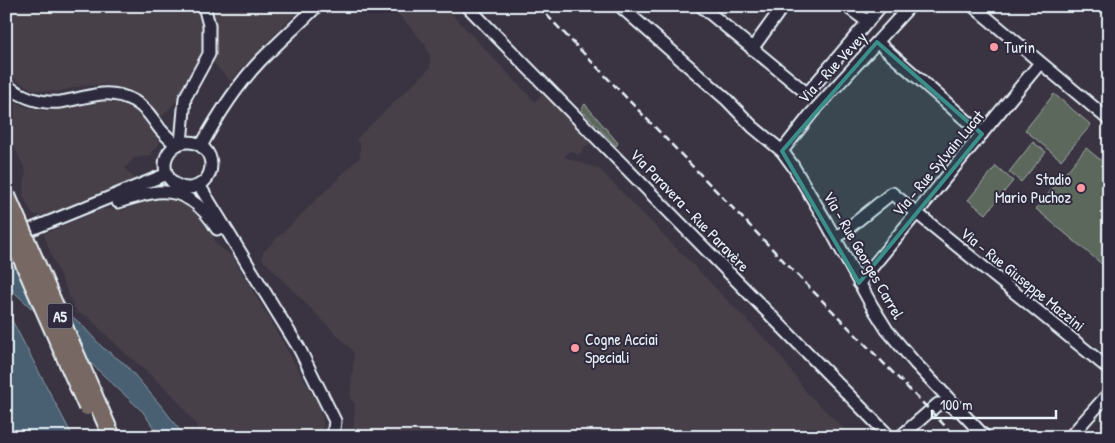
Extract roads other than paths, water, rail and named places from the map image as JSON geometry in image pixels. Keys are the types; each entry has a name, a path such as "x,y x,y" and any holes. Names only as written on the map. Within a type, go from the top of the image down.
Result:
{"highway":[{"name":"A5","path":"7,196 112,437"},
{"name":"A5","path":"6,224 100,437"}],"street":[{"path":"188,144 184,114 185,98 209,54 209,25 204,6"},
{"path":"168,155 210,129 231,97 260,62 317,6"},
{"name":"Via Paravera - Rue Paravère","path":"467,6 890,437"},
{"name":"Via - Rue Georges Carrel","path":"620,6 782,151 836,238 859,283 887,330 914,363 983,437"},
{"path":"701,6 807,92 880,6"},
{"path":"752,49 783,6"},
{"path":"846,6 868,22"},
{"name":"Via - Rue Vevey","path":"782,151 811,114 910,6"},
{"path":"973,6 1109,120"},
{"path":"878,42 982,134"},
{"name":"Via - Rue Sylvain Lucat","path":"859,283 1040,63"},
{"path":"6,85 30,99 44,102 58,102 108,92 118,94 135,102 146,109 161,130 167,144 167,174 174,183 184,187 199,185 210,174 211,164 208,154 161,130"},
{"path":"6,239 167,174"},
{"path":"199,185 299,348 335,421 333,437"},
{"path":"96,203 119,202 165,191 176,193 190,198 202,208 220,233 236,246"},
{"name":"Via - Rue Giuseppe Mazzini","path":"836,238 892,193 1109,369"},
{"path":"914,363 934,388 942,404 977,437"},
{"path":"1071,435 1109,393"},
{"path":"942,404 953,407 983,437"},
{"path":"900,437 942,404"}],"water":[{"path":"6,260 82,325 102,347 125,364 185,437 160,437 143,412 14,292 6,282"},
{"path":"6,309 73,437 6,437"}],"railway":[{"path":"538,6 956,437"}],"place":[{"name":"Turin","path":"994,47"},
{"name":"Stadio Mario Puchoz","path":"1081,188"},
{"name":"Cogne Acciai Speciali","path":"575,348"}]}
